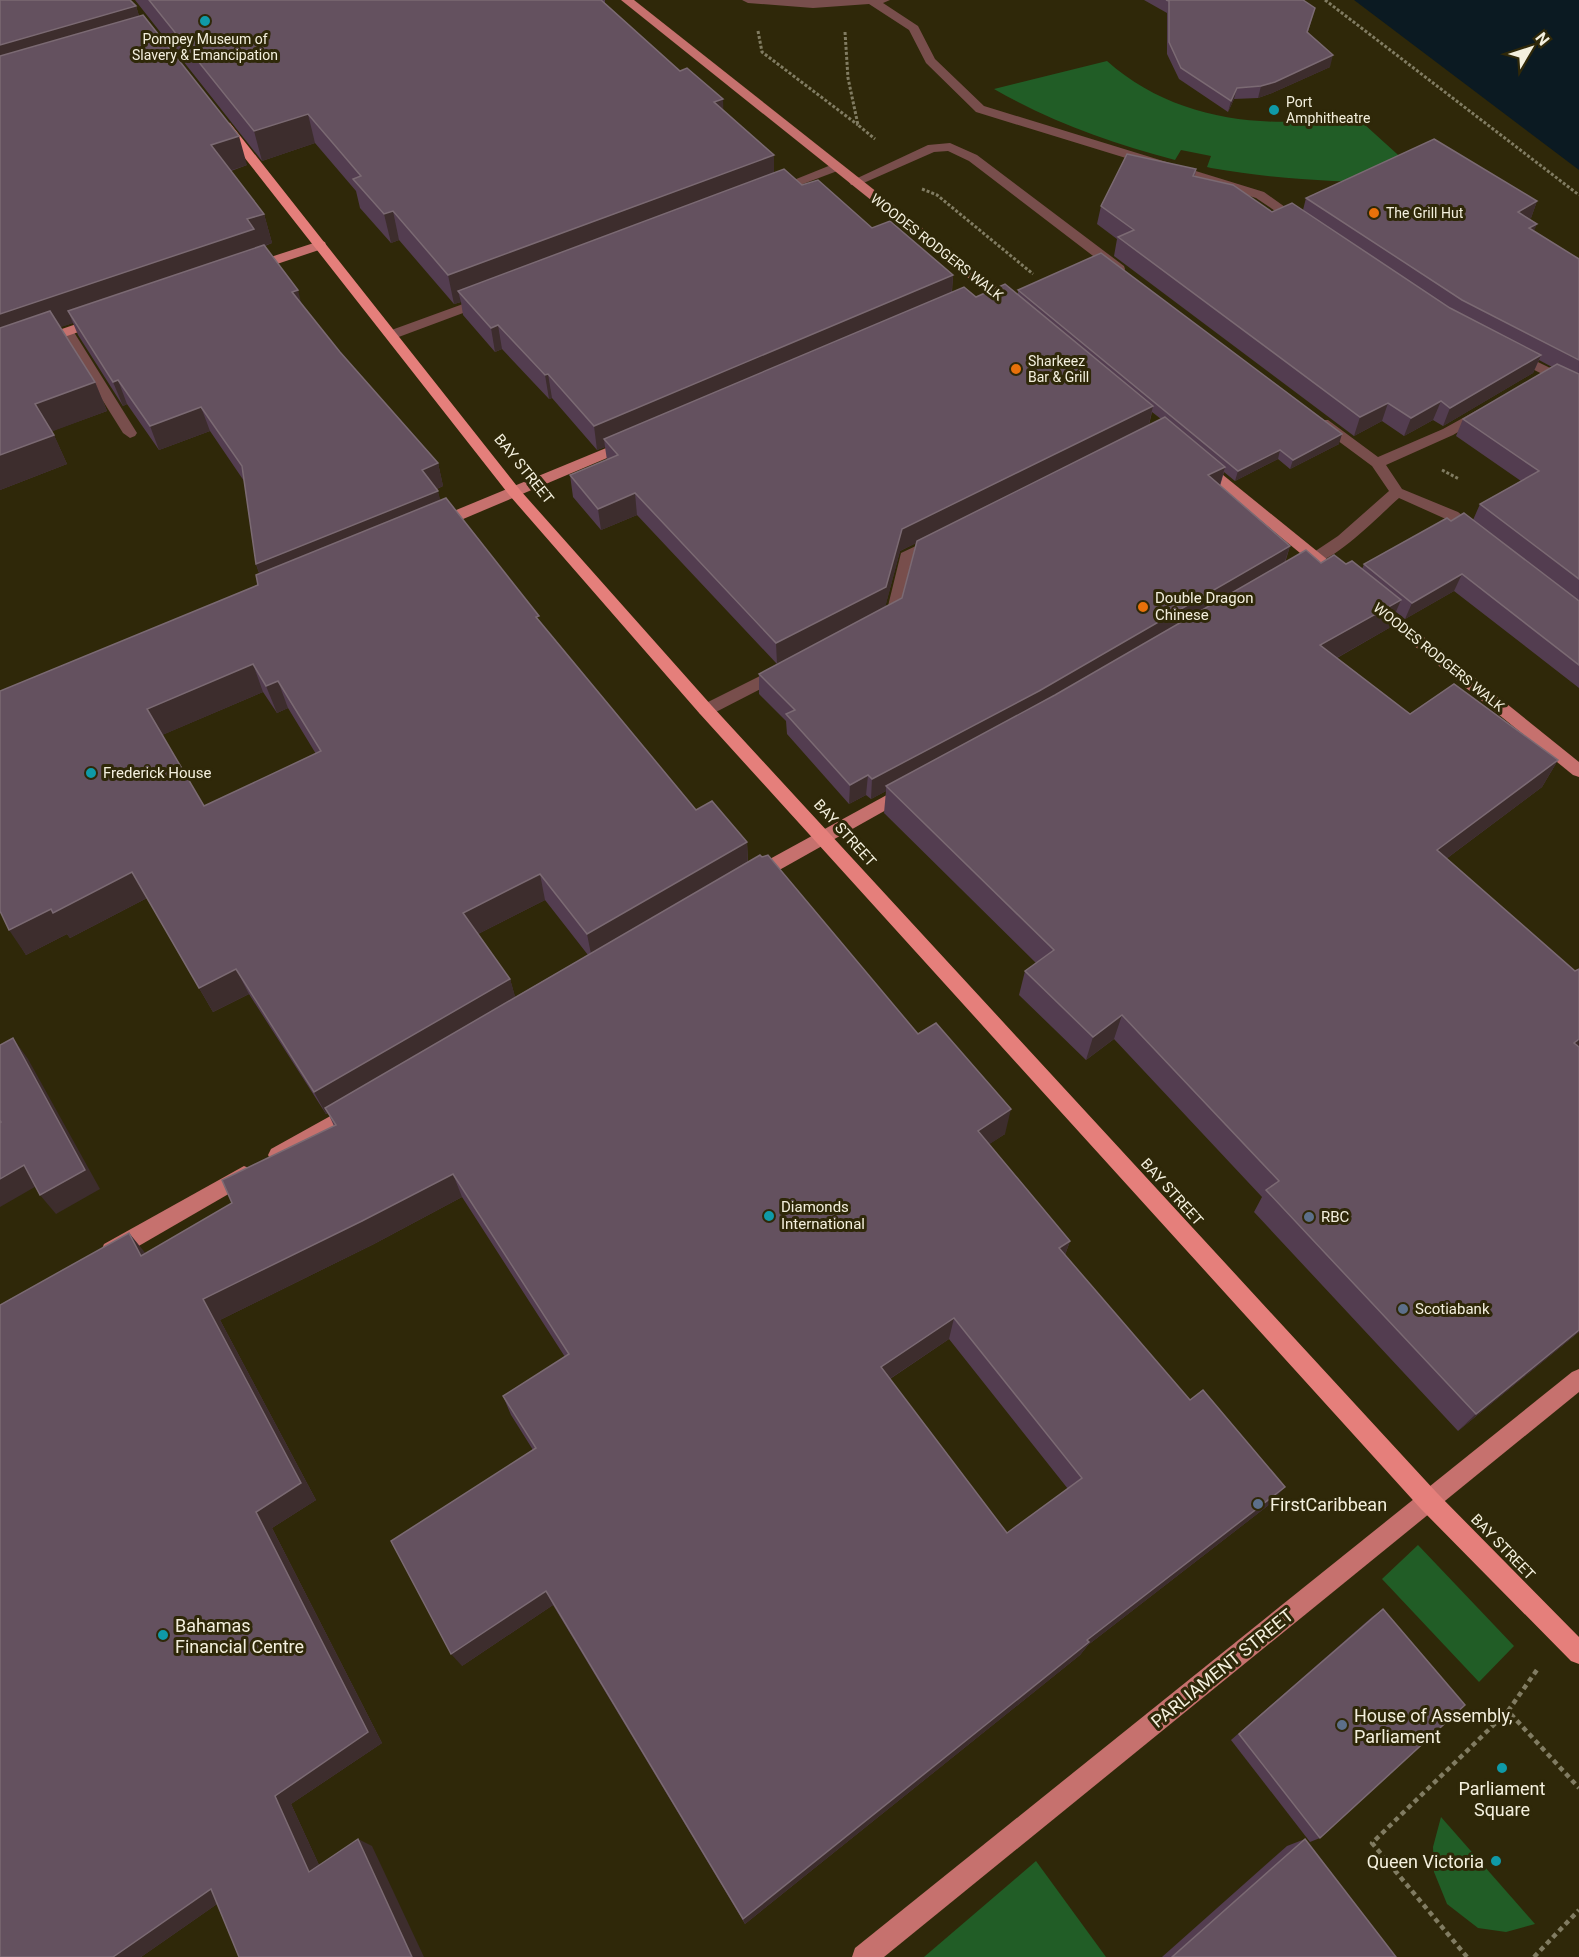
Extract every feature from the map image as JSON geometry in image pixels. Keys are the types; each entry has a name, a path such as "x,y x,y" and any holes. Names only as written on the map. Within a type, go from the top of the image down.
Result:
{"highway":[{"name":"BAY STREET","path":"221,119 514,493 706,710 1429,1501 1579,1653"}],"main road":[{"name":"WOODES RODGERS WALK","path":"627,0 855,182 986,291 1018,311"},
{"path":"243,271 320,245"},
{"path":"0,355 111,316"},
{"path":"427,529 645,437"},
{"name":"WOODES RODGERS WALK","path":"1187,452 1579,771"},
{"path":"1299,568 1316,558"},
{"path":"737,886 820,837 921,783"},
{"path":"91,1262 367,1103"},
{"name":"PARLIAMENT STREET","path":"864,1957 1579,1379"}],"street":[{"path":"751,1 813,5 843,5 879,1 914,28 930,62 980,109 1260,195 1310,228"},
{"path":"855,182 932,148 950,147 973,158 1133,279"},
{"path":"758,196 836,167"},
{"path":"391,335 502,293"},
{"path":"67,332 130,433"},
{"path":"1499,347 1544,375 1579,388"},
{"path":"1377,463 1448,432 1498,402"},
{"path":"1311,415 1377,463 1397,492 1453,516 1489,543"},
{"path":"1316,558 1343,540 1397,492"},
{"path":"874,624 894,613 906,557 948,536"},
{"path":"706,710 790,667"}],"path":[{"path":"1325,0 1579,195"},
{"path":"751,1 762,52 876,140"},
{"path":"843,5 848,78 858,125"},
{"path":"890,168 912,184 937,195 1033,274"},
{"path":"1467,1957 1372,1843 1508,1710 1579,1788"},
{"path":"1534,1957 1579,1910"}],"green space":[{"path":"1107,61 1133,81 1162,97 1192,109 1223,116 1256,121 1289,122 1354,115 1428,182 1319,180 1266,176 1211,168 1207,167 1211,156 1181,150 1175,160 1128,146 1082,131 1037,112 994,89"},
{"path":"1418,1545 1514,1646 1479,1682 1382,1579"},
{"path":"1441,1817 1535,1924 1506,1932 1478,1928 1447,1904 1434,1872 1433,1847"},
{"path":"1036,1861 1106,1957 924,1957"}],"water":[{"path":"1354,0 1579,0 1579,170"}],"building":[{"path":"0,0 130,0 136,6 0,45"},
{"path":"149,0 601,0 680,71 687,68 723,99 714,102 774,155 448,275 393,211 384,214 353,179 361,176 308,114 254,131"},
{"path":"1166,0 1303,0 1315,8 1307,32 1333,55 1275,82 1237,88 1231,101 1181,68 1169,42 1169,1"},
{"path":"143,15 239,136 211,145 264,214 247,219 254,229 0,314 0,56"},
{"path":"1434,139 1537,201 1518,212 1537,224 1529,228 1579,259 1579,360 1462,300 1306,198"},
{"path":"1127,154 1196,169 1193,176 1233,185 1272,212 1292,203 1450,308 1541,355 1450,408 1441,401 1411,418 1388,403 1360,417 1118,237 1134,230 1101,206"},
{"path":"784,169 802,185 818,180 872,228 890,221 953,275 594,426 548,374 545,375 498,325 491,328 458,291"},
{"path":"264,245 298,290 292,292 340,352 438,463 422,470 438,491 256,564 242,466 201,407 150,426 118,380 113,382 68,311"},
{"path":"1101,253 1342,434 1293,460 1280,450 1238,471 1018,290"},
{"path":"1005,284 1153,406 902,529 886,587 776,643 635,493 598,509 570,475 618,455 604,439 964,287 976,297"},
{"path":"50,311 95,382 35,404 54,435 0,455 0,328"},
{"path":"1557,364 1579,374 1579,579 1480,504 1539,471 1463,419"},
{"path":"1165,417 1225,467 1208,475 1290,546 1039,691 872,779 868,775 850,785 786,714 795,710 759,674 902,598 917,541"},
{"path":"446,498 539,616 536,617 696,810 712,801 747,842 587,934 540,874 463,913 510,979 314,1092 236,969 199,988 132,872 53,913 51,909 9,930 0,911 0,691 258,585 256,575","holes":["253,664 266,686 278,681 321,751 204,806 147,709"]},
{"path":"1464,513 1579,601 1579,665 1462,574 1412,603 1364,564 1447,518 1451,521"},
{"path":"1306,550 1321,563 1334,555 1346,564 1352,561 1401,600 1320,645 1410,714 1454,684 1558,760 1437,850 1575,971 1579,969 1579,1039 1574,1043 1579,1047 1579,1330 1476,1414 1266,1190 1279,1181 1122,1015 1093,1037 1025,971 1054,950 886,786 1055,695"},
{"path":"760,855 762,857 768,855 918,1034 936,1023 1011,1109 978,1131 1070,1241 1059,1248 1190,1400 1203,1390 1285,1487 1087,1640 1089,1642 743,1919 546,1591 451,1654 391,1541 536,1448 503,1396 569,1354 453,1174 203,1299 301,1483 256,1512 368,1732 275,1796 309,1872 358,1839 412,1957 239,1957 211,1889 113,1957 0,1957 0,1305 129,1233 141,1256 232,1203 222,1180 336,1125 325,1108","holes":["954,1318 1082,1478 1007,1533 881,1367"]},
{"path":"13,1038 85,1170 40,1195 24,1165 0,1179 0,1045"},
{"name":"House of Assembly, Parliament","path":"1383,1609 1465,1705 1320,1838 1239,1734"},
{"path":"1305,1839 1396,1957 1172,1957"}],"place":[{"name":"Pompey Museum of Slavery & Emancipation","path":"205,21"},
{"name":"Port Amphitheatre","path":"1274,110"},
{"name":"The Grill Hut","path":"1374,213"},
{"name":"Sharkeez Bar & Grill","path":"1016,369"},
{"name":"Double Dragon Chinese","path":"1143,607"},
{"name":"Frederick House","path":"91,773"},
{"name":"Diamonds International","path":"769,1216"},
{"name":"RBC","path":"1309,1217"},
{"name":"Scotiabank","path":"1403,1309"},
{"name":"FirstCaribbean","path":"1258,1504"},
{"name":"Bahamas Financial Centre","path":"163,1635"},
{"name":"House of Assembly, Parliament","path":"1342,1725"},
{"name":"Parliament Square","path":"1502,1768"},
{"name":"Queen Victoria","path":"1496,1861"}]}
